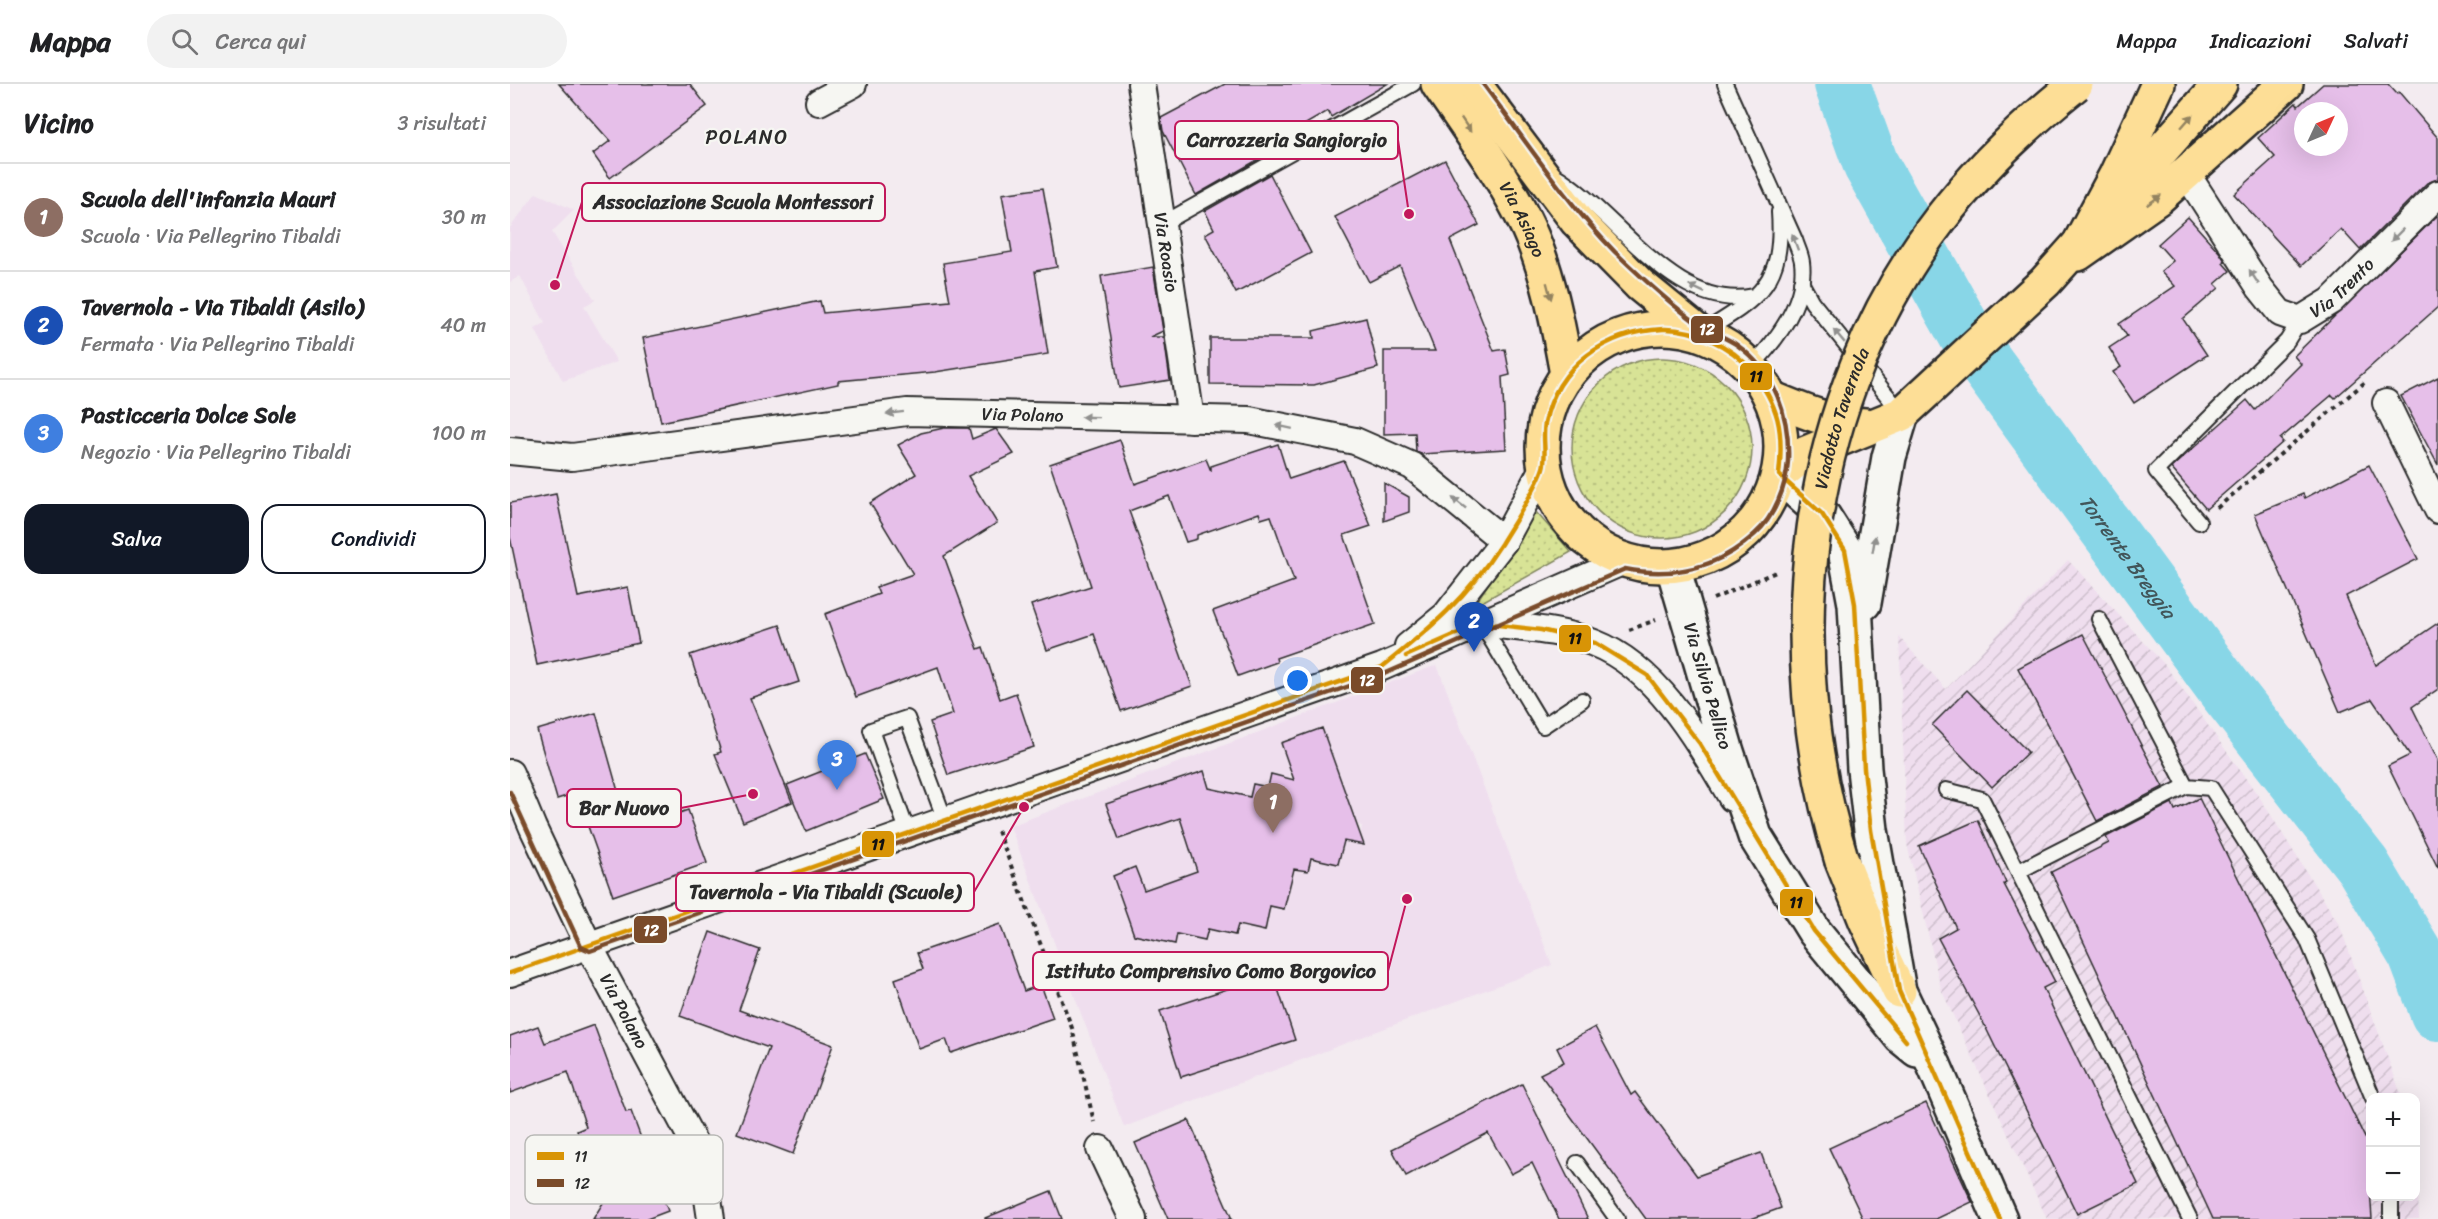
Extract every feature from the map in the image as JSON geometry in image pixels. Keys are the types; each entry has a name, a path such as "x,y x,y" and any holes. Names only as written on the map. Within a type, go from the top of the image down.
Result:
{"main road":[{"name":"Via Asiago","path":"1438,84 1493,166 1527,227 1551,296 1567,374"},
{"name":"Via Asiago","path":"1474,84 1577,220 1609,256 1700,334"},
{"name":"Viadotto Tavernola","path":"1899,991 1866,921 1842,861 1816,761 1811,729 1805,653 1814,533 1828,456 1842,407 1872,333 1895,288 1941,219 2000,150 2076,84"},
{"path":"1779,475 1806,453 1900,413 2028,299 2220,84"},
{"path":"2055,271 2158,198 2286,84"},
{"path":"2079,244 2116,175 2151,88"},
{"path":"1668,328 1700,334 1735,352 1751,367 1771,398 1782,440 1779,475 1770,500 1749,530 1723,551 1699,561 1673,567 1648,566 1624,561 1596,548 1570,524 1552,495 1544,466 1543,435 1551,402 1567,374 1583,357 1603,343 1635,331 1668,328"},
{"path":"1771,398 1809,414 1843,424 1900,413"},
{"path":"1857,643 1888,457 1900,413"},
{"name":"Via Silvio Pellico","path":"1779,475 1822,514 1845,550 1855,604 1864,769 1871,830 1899,991 1934,1065 2000,1219"},
{"name":"Via Silvio Pellico","path":"1673,567 1755,836 1814,931 1901,1037 1934,1065"}],"street":[{"path":"819,102 853,84"},
{"name":"Via Roasio","path":"1141,84 1191,419"},
{"name":"Via Trento","path":"2186,173 2260,288 2280,313 2300,320 2331,301 2438,194"},
{"path":"2386,403 2438,510"},
{"name":"Via Polano","path":"510,451 572,457 908,412 1249,420 1355,441 1412,466 1504,541"},
{"path":"1382,667 1446,615 1504,541 1544,466"},
{"path":"510,973 1382,667 1624,561"},
{"path":"1481,623 1541,630 1595,643 1647,675 1700,744 1755,836"},
{"name":"Via Polano","path":"510,772 533,828 588,945 690,1135"},
{"path":"1100,1149 1133,1219"},
{"name":"Via Polano","path":"709,1204 711,1219"}],"lane":[{"path":"1162,224 1413,84"},
{"path":"1725,84 1802,261 1802,282 1784,325 1766,352 1751,367"},
{"path":"1532,162 1576,187 1650,256 1686,284 1710,295 1741,299 1754,296"},
{"path":"1700,334 1766,285 1776,266 1781,244 1778,204"},
{"path":"1802,282 1812,302 1900,413"},
{"path":"2199,522 2156,471 2287,341 2300,320"},
{"path":"2099,619 2186,786"},
{"path":"1481,623 1543,726 1582,700"},
{"path":"908,833 871,730 906,718 945,820"},
{"path":"2019,871 2186,786 2211,788 2307,939 2371,1093"},
{"path":"1946,790 1982,799 2190,1219"},
{"path":"1577,1163 1617,1219"},
{"path":"2391,1201 2391,1219"}],"path":[{"path":"2199,522 2367,380 2386,403"},
{"path":"1595,643 1685,610 1785,568"},
{"path":"988,805 1072,1028 1100,1149"}],"shaded area":[{"path":"536,193 574,210 552,232 595,300 584,306 617,362 563,381 535,329 545,323 520,276 510,282 510,228"},
{"path":"2068,560 2165,665 2262,801 2339,924 2401,1093 2366,1093 2366,1201 2418,1201 2419,1219 2047,1219 1941,989 1907,844 1899,637 1946,689"},
{"path":"1437,665 1552,965 1124,1127 1010,826","holes":["1322,728 1321,816 1362,826 1359,844 1344,841 1338,864 1311,858 1308,871 1283,867 1288,893 1284,909 1270,906 1264,930 1238,925 1235,935 1208,929 1177,934 1174,944 1134,935 1113,876 1135,867 1144,890 1197,871 1180,818 1119,839 1107,804 1203,771 1213,800 1228,803 1231,793 1250,797 1253,784 1268,787 1290,779 1290,768 1281,743","1273,974 1295,1040 1181,1077 1160,1011"]}],"green space":[{"path":"1662,358 1696,365 1712,373 1726,384 1737,398 1745,414 1752,448 1745,482 1737,498 1726,512 1712,523 1696,531 1662,538 1628,531 1612,523 1598,512 1587,498 1579,482 1572,448 1579,414 1587,398 1598,384 1612,373 1628,365"},
{"path":"1536,512 1571,552 1473,607"}],"building":[{"path":"559,84 690,84 707,106 610,178 593,154 610,141"},
{"path":"1225,84 1387,84 1331,117 1328,111 1280,139 1282,142 1259,154 1261,158 1196,195 1163,131 1161,118"},
{"path":"2323,84 2388,84 2397,94 2399,92 2438,138 2438,179 2427,183 2360,250 2341,229 2301,266 2234,194 2275,157 2258,138 2294,105 2294,156 2348,156 2348,102 2303,102"},
{"path":"1445,160 1479,225 1450,240 1494,351 1505,349 1510,375 1502,377 1506,449 1421,454 1416,452 1415,433 1384,434 1384,351 1435,351 1400,266 1369,282 1335,217"},
{"path":"1270,174 1311,253 1236,293 1205,234 1214,229 1205,211"},
{"path":"1043,188 1057,267 1035,271 1048,354 935,372 838,381 838,384 661,422 643,338 820,301 823,313 950,301 943,263 1012,252 1002,194"},
{"path":"2438,215 2438,307 2335,398 2332,395 2280,439 2283,442 2206,509 2171,468 2247,400 2255,410 2301,364 2294,356"},
{"path":"2188,217 2220,253 2225,261 2223,263 2230,271 2215,284 2219,288 2183,319 2207,355 2134,403 2113,372 2121,367 2109,348 2127,336 2119,324 2175,286 2161,271 2173,261 2158,244"},
{"path":"1153,267 1163,331 1150,337 1164,337 1170,380 1119,388 1101,276"},
{"path":"1366,318 1378,368 1314,385 1210,384 1210,338 1314,338 1313,331"},
{"path":"2438,377 2438,465 2401,396"},
{"path":"944,428 969,428 972,439 996,429 1014,454 968,476 997,523 944,556 978,649 983,647 1000,699 1016,693 1034,747 948,775 930,722 953,714 938,667 856,697 825,614 879,594 876,587 913,574 870,503 916,474 898,445 921,433"},
{"path":"1120,440 1135,484 1206,459 1211,471 1211,466 1278,444 1289,479 1344,461 1371,526 1344,535 1375,624 1276,658 1277,662 1238,676 1213,611 1294,581 1271,516 1261,519 1259,513 1197,535 1197,539 1186,542 1169,496 1129,511 1192,686 1121,711 1094,634 1047,650 1031,605 1091,586 1050,464"},
{"path":"2369,465 2418,559 2346,596 2376,665 2438,623 2438,689 2412,707 2438,760 2438,868 2388,766 2410,755 2372,699 2340,712 2255,514 2303,494 2305,498"},
{"path":"1384,483 1409,497 1409,512 1384,521"},
{"path":"556,494 578,597 628,587 639,643 537,665 510,537 510,503"},
{"path":"780,625 799,682 750,698 792,802 743,822 715,754 721,752 690,655"},
{"path":"2083,634 2163,787 2097,821 2018,668"},
{"path":"1967,690 2028,752 1992,787 1932,725"},
{"path":"596,713 621,802 646,794 656,821 688,810 707,863 613,896 576,793 557,799 537,730"},
{"path":"1322,728 1364,845 1344,841 1338,864 1311,858 1308,871 1294,869 1284,909 1270,906 1265,931 1238,925 1235,935 1208,929 1205,940 1177,934 1175,944 1134,935 1113,876 1135,867 1144,890 1197,871 1180,818 1119,839 1106,804 1204,771 1209,788 1250,797 1253,784 1268,787 1271,774 1294,780 1281,743"},
{"path":"865,754 884,799 806,831 787,785"},
{"path":"2199,798 2366,1140 2366,1201 2371,1201 2372,1219 2213,1219 2051,872 2109,843 2106,837 2172,803 2175,810"},
{"path":"1978,820 2006,883 2004,884 2055,982 2043,988 2138,1184 2077,1214 1982,1020 1938,938 1956,928 1919,846"},
{"path":"1000,924 1024,991 1041,985 1053,1018 951,1053 946,1039 919,1049 895,979 923,969 917,953"},
{"path":"710,932 760,950 739,1010 833,1045 793,1154 737,1133 769,1048 680,1016"},
{"path":"1273,974 1295,1040 1181,1077 1160,1011"},
{"path":"594,1025 626,1112 631,1111 640,1135 578,1135 577,1131 586,1127 568,1072 510,1093 510,1036 538,1026 545,1043"},
{"path":"1595,1027 1631,1095 1635,1092 1697,1176 1761,1153 1781,1208 1751,1219 1646,1219 1540,1074 1564,1062 1557,1048"},
{"path":"1522,1084 1588,1219 1559,1219 1532,1163 1511,1174 1488,1133 1406,1176 1392,1149"},
{"path":"1926,1103 1972,1202 1936,1219 1863,1219 1829,1148"},
{"path":"1189,1120 1232,1219 1168,1219 1135,1143"},
{"path":"1051,1191 1062,1219 985,1219 985,1218"},
{"path":"602,1204 665,1204 668,1211 647,1219 593,1219"}],"waterway":[{"name":"Torrente Breggia","path":"1842,84 1871,165 1971,343 2224,688 2363,866 2416,955 2438,1013"}],"transit line":[{"name":"12","path":"510,792 581,947 590,951 1384,674 1625,569 1661,572 1694,568 1726,556 1741,546 1762,527 1774,510 1787,471 1788,444 1778,396 1761,368 1750,356 1733,342 1706,329 1690,318 1615,252 1563,191 1483,84"},
{"name":"11","path":"510,973 1382,667 1417,639 1461,597 1501,544 1540,477 1544,463 1545,423 1551,402 1560,384 1573,369 1587,355 1622,337 1642,332 1675,329 1699,335 1723,346 1751,370 1768,395 1777,419 1781,445 1779,475 1822,514 1845,550 1855,604 1864,769 1871,830 1899,991 2000,1219"},
{"name":"11","path":"1406,656 1481,623 1541,630 1595,643 1647,675 1700,744 1814,931 1906,1041"}],"place":[{"name":"Carrozzeria Sangiorgio","path":"1409,214"},
{"name":"Associazione Scuola Montessori","path":"555,285"},
{"name":"Tavernola - Via Tibaldi (Asilo)","path":"1474,652"},
{"name":"Pasticceria Dolce Sole","path":"837,790"},
{"name":"Bar Nuovo","path":"753,794"},
{"name":"Tavernola - Via Tibaldi (Scuole)","path":"1024,807"},
{"name":"Scuola dell'infanzia Mauri","path":"1273,833"},
{"name":"Istituto Comprensivo Como Borgovico","path":"1407,899"}],"district":[{"name":"POLANO","path":"747,137"}]}
